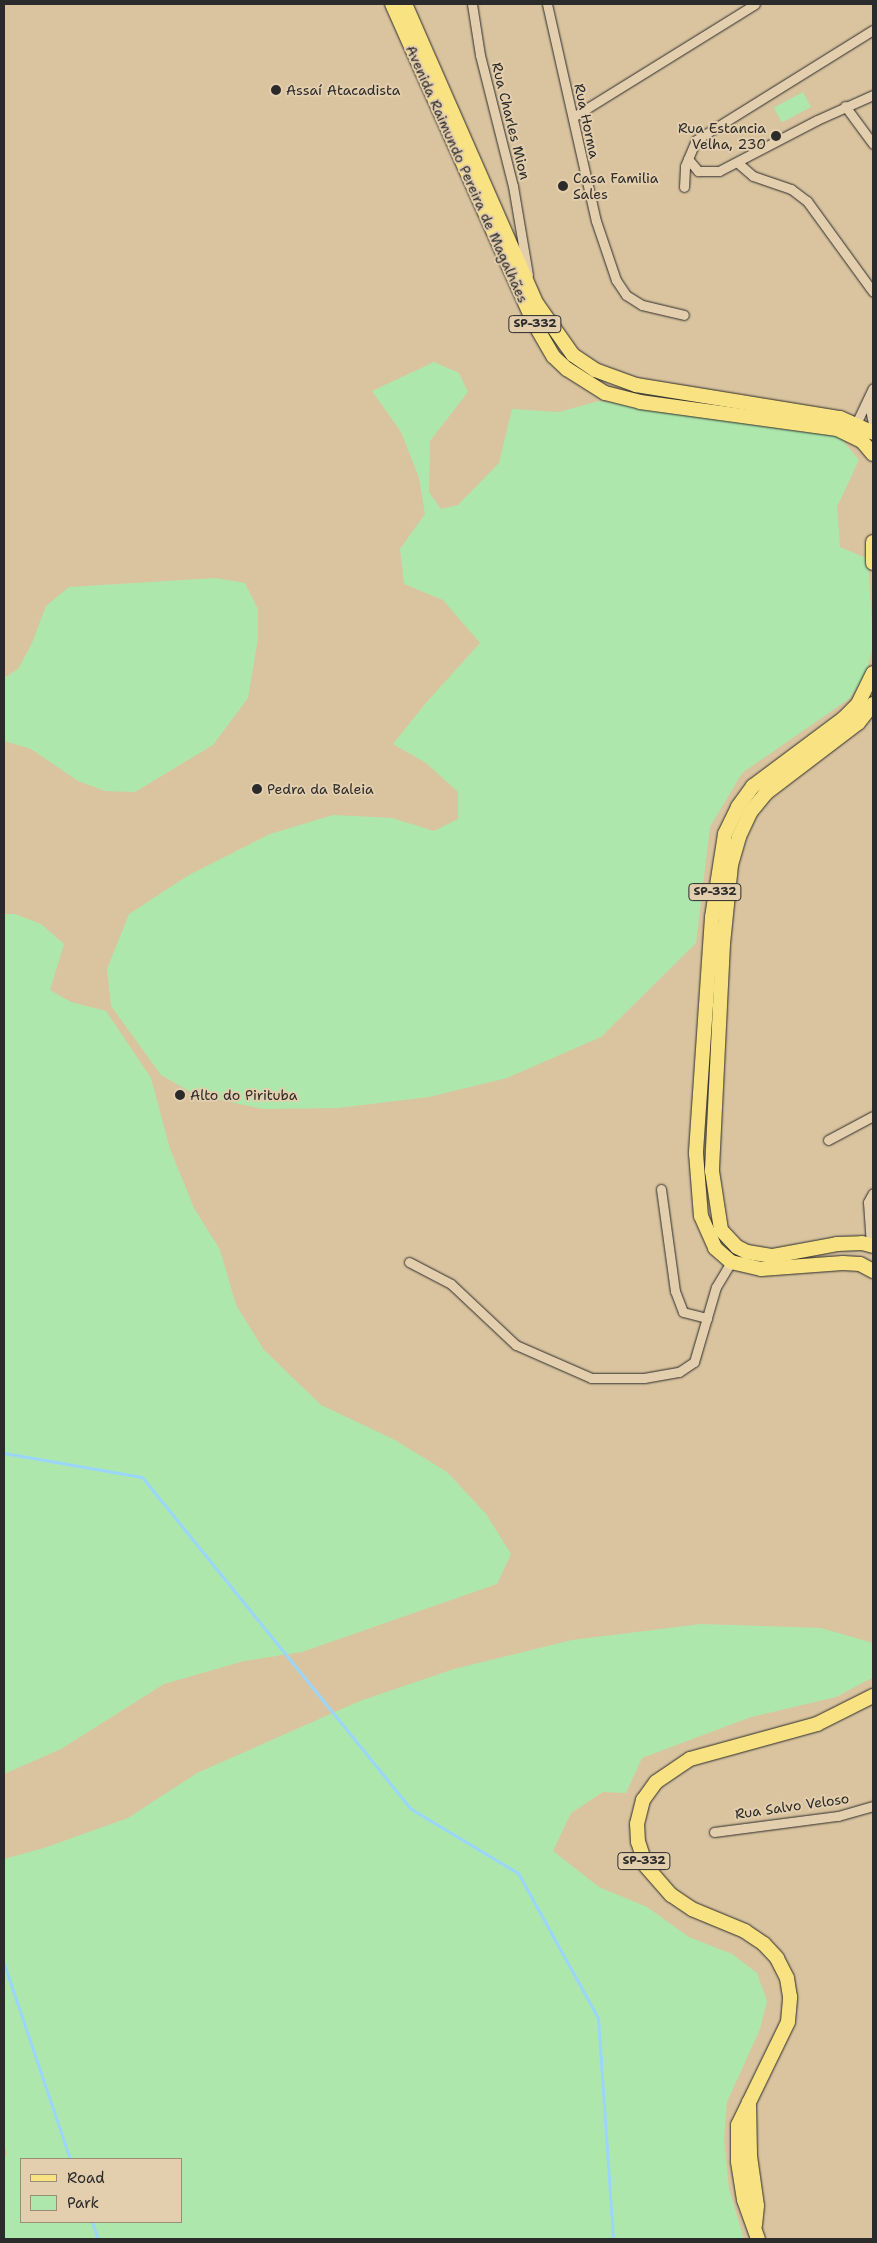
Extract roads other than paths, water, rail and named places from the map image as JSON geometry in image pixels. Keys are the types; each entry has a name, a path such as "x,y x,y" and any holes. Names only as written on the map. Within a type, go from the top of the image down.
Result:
{"main road":[{"name":"Avenida Raimundo Pereira de Magalhães","path":"392,4 531,316 554,357 567,369 605,392 640,402 853,429 873,454"},
{"name":"Avenida Raimundo Pereira de Magalhães","path":"405,4 519,248 529,286 542,314 565,348 595,370 636,385 873,434"},
{"path":"873,542 873,563"},
{"name":"SP-332","path":"731,1262 715,1248 708,1236 701,1216 696,1174 699,1085 712,917 725,834 738,808 754,786 844,718 858,704 873,673"},
{"name":"SP-332","path":"872,1246 837,1244 773,1256 737,1247 721,1230 717,1219 712,1152 727,898 739,836 750,813 766,793 858,723 873,704"},
{"path":"731,1262 761,1269 818,1264 858,1258 872,1246"},
{"path":"818,1264 860,1264 873,1271"},
{"name":"SP-332","path":"756,2234 744,2200 737,2141 738,2124 748,2099 788,2022 790,1997 787,1978 777,1958 764,1944 745,1931 692,1909 671,1895 650,1871 638,1842 637,1824 643,1800 656,1782 690,1759 817,1724 873,1696"}],"street":[{"name":"Rua Charles Mion","path":"472,4 519,248"},
{"path":"572,116 754,4"},
{"name":"Rua Horma","path":"548,5 596,221 616,280 626,295 642,305 684,315"},
{"path":"684,187 684,172 688,159 693,145 701,136 873,30"},
{"path":"688,159 693,166 704,173 719,171 738,163 845,106 873,95"},
{"path":"845,106 873,144"},
{"path":"738,163 752,176 790,189 807,201 873,292"},
{"path":"853,429 873,388"},
{"path":"868,398 873,424"},
{"path":"828,1140 873,1116"},
{"path":"661,1189 675,1291 682,1312 706,1318"},
{"path":"872,1246 868,1202 873,1193"},
{"path":"409,1262 451,1284 516,1345 591,1378 644,1378 679,1372 694,1362 716,1287 731,1262"},
{"name":"Rua Salvo Veloso","path":"714,1832 838,1816 873,1806"}],"waterway":[{"path":"4,1453 142,1477 411,1809 518,1873 598,2018 613,2239"},
{"path":"4,1964 70,2158"},
{"path":"92,2223 98,2239"}],"place":[{"name":"Assaí Atacadista","path":"276,90"},
{"name":"Rua Estancia Velha, 230","path":"776,136"},
{"name":"Casa Familia Sales","path":"563,186"},
{"name":"Pedra da Baleia","path":"257,789"},
{"name":"Alto do Pirituba","path":"180,1095"}]}
